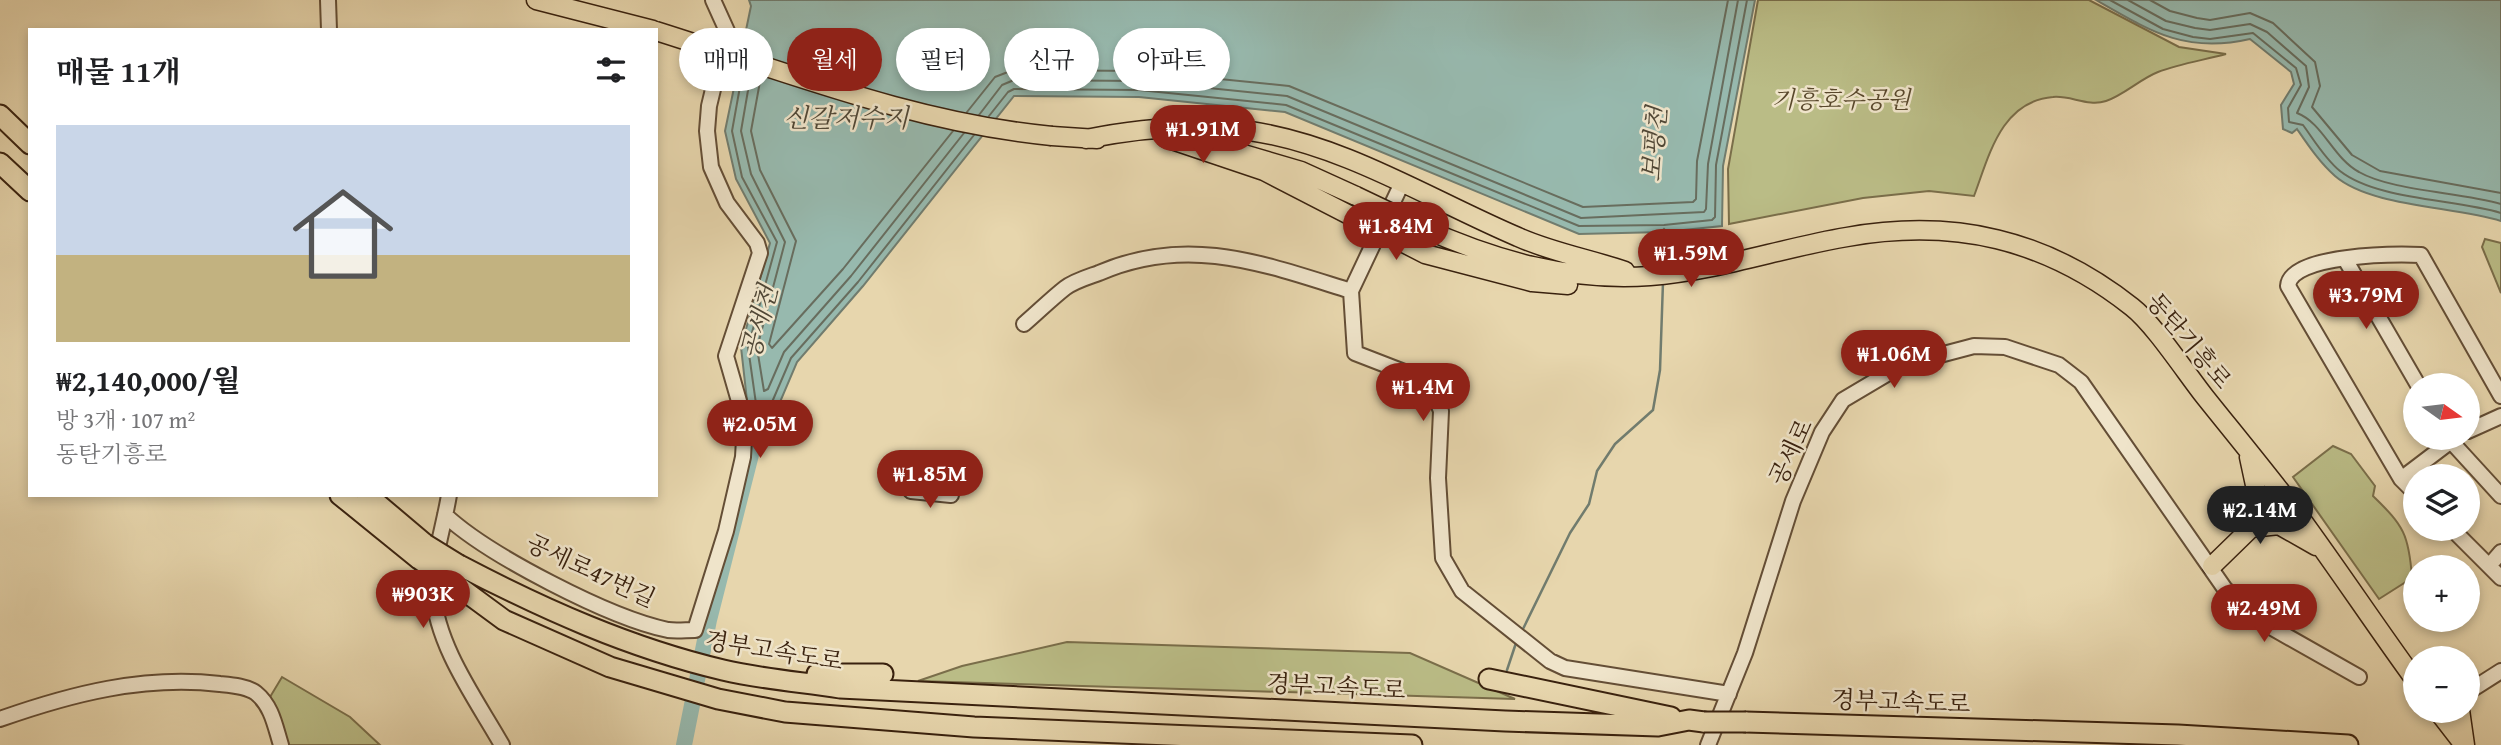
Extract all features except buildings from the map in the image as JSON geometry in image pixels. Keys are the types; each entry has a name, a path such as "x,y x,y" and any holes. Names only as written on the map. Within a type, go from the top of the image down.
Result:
{"highway":[{"path":"0,112 26,140"},
{"path":"0,163 28,189"},
{"name":"경부고속도로","path":"343,497 455,573 503,620 610,667 718,699 785,712 974,727 1412,745"},
{"name":"경부고속도로","path":"369,497 422,552"},
{"name":"경부고속도로","path":"455,573 612,636 677,658 745,675 840,688 1505,721 1658,726 1696,721 1746,722 2178,735 2348,745"},
{"path":"745,675 883,674"},
{"path":"1491,676 1514,685 1696,721"}],"main road":[{"path":"536,0 647,28"},
{"path":"658,31 911,113 996,130 1086,139 1166,138 1257,155 1301,171 1460,244 1550,272 1646,276"},
{"path":"1086,139 1123,131 1194,127 1251,131 1337,156 1402,183 1521,239 1646,276"},
{"path":"1166,138 1264,171 1379,233 1425,254 1532,282 1600,288 1646,276"},
{"name":"동탄기흥로","path":"1646,276 1726,264 1848,237 1924,230 1961,230 1997,238 2071,267 2134,309 2289,503 2403,663"},
{"path":"2247,450 2258,499 2251,528"},
{"path":"2212,566 2251,528 2289,503"},
{"path":"2251,528 2278,525 2322,549"},
{"path":"2398,656 2403,660"},
{"path":"2447,723 2464,745"},
{"path":"2461,723 2464,745"}],"street":[{"path":"328,0 329,28"},
{"name":"공세로47번길","path":"445,515 498,551 587,599 670,630 695,629 726,531 743,457 745,422 726,356 760,253 757,243 727,203 711,167 707,131 709,106 727,31 713,0"},
{"path":"1402,183 1351,291 1355,353 1417,377 1433,391 1441,411 1438,478 1443,558 1462,591 1550,661 1565,668 1729,694"},
{"path":"2436,450 2401,479 2288,286 2288,279 2295,272 2318,264 2385,253 2421,255 2501,396"},
{"path":"1024,324 1067,287 1127,260 1154,255 1214,254 1272,267 1351,291"},
{"path":"2345,260 2411,373"},
{"name":"공세로","path":"1708,745 1745,653 1793,501 1822,432 1843,400 1902,365 1974,346 2006,347 2059,365 2081,382 2212,566 2225,589 2260,621 2359,677"},
{"path":"2480,426 2501,416"},
{"path":"2461,450 2501,496"},
{"path":"911,491 951,495"},
{"path":"449,497 433,591 438,621 453,658 502,745"},
{"path":"2464,541 2501,578"},
{"path":"2489,566 2501,552"},
{"path":"2480,684 2501,671"},
{"path":"0,719 86,692 141,683 187,680 234,686 254,692 269,706 281,745"}],"green space":[{"name":"기흥호수공원","path":"1758,0 2089,0 2179,47 2226,54 2158,72 2106,101 2093,103 2053,97 2035,101 2021,109 2000,133 1974,196 1929,191 1863,198 1729,224 1728,169"},
{"path":"2485,239 2501,243 2501,293 2482,247"},
{"path":"2333,446 2351,454 2375,486 2373,496 2392,515 2403,532 2403,541 2407,541 2409,555 2403,555 2403,584 2379,599 2293,477"},
{"path":"1067,642 1410,653 1515,699 918,681 962,666"},
{"path":"282,677 350,717 380,745 288,745 270,697"}],"water":[{"name":"신갈저수지","path":"749,0 1755,0 1723,166 1722,226 1664,232 1579,234 1285,112 1139,97 1014,96 863,286 797,362 754,463 741,347 770,243 736,179 725,131 733,91 773,91 773,28 746,28 751,6"},
{"path":"2096,0 2501,0 2501,221 2391,200 2350,186 2324,165 2297,129 2292,133 2283,129 2281,105 2294,84 2291,72 2250,39 2206,44 2169,37"}],"waterway":[{"name":"보평천","path":"1663,268 1664,229"},
{"name":"보평천","path":"1523,629 1570,533 1589,504 1597,471 1615,444 1653,410 1660,370 1663,282"},
{"name":"공세천","path":"684,745 709,620 757,431"},
{"name":"보평천","path":"1507,670 1516,643"}]}
